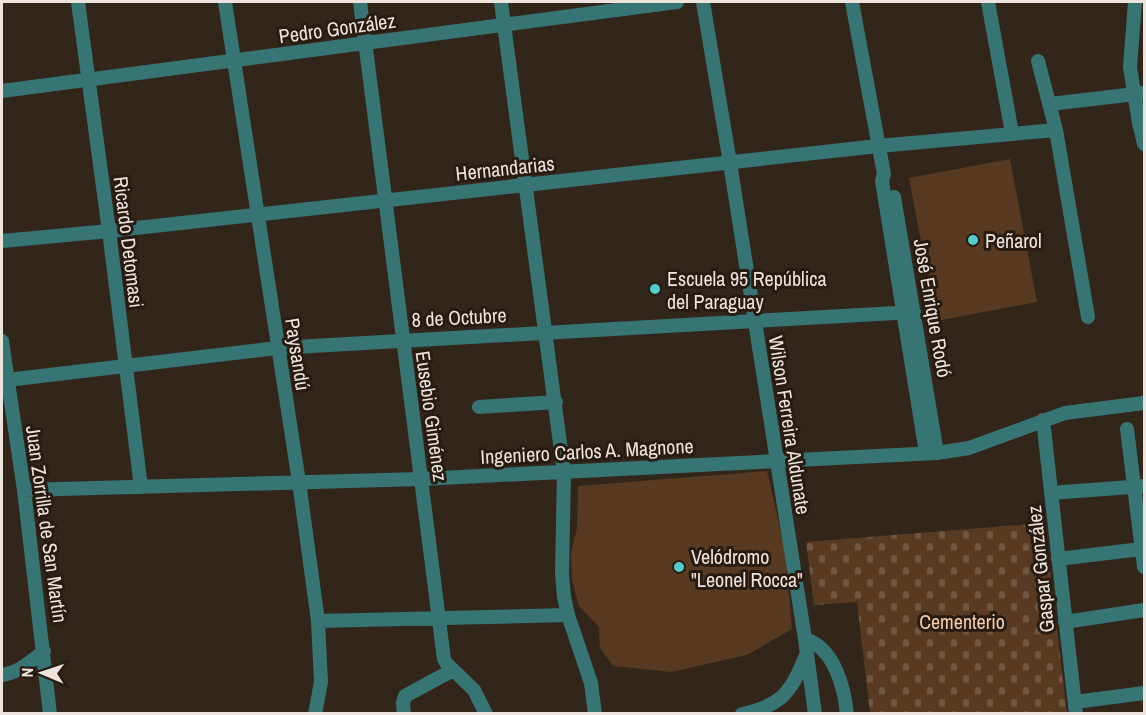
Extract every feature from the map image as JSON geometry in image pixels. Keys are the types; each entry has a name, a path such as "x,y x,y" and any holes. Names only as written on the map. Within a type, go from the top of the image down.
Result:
{"street":[{"name":"Ricardo Detomasi","path":"78,2 141,487"},
{"name":"Paysandú","path":"225,2 299,482 318,621 322,666 315,714"},
{"name":"Eusebio Giménez","path":"360,2 444,659 474,690 486,714"},
{"path":"501,2 547,332 564,473 562,583 568,615 591,683 596,714"},
{"name":"Pedro González","path":"2,92 677,2"},
{"name":"Wilson Ferreira Aldunate","path":"703,2 815,714"},
{"name":"José Enrique Rodó","path":"852,2 878,147 884,174 891,180 931,453"},
{"path":"988,2 1012,133"},
{"path":"1134,2 1130,67 1139,94 1144,144"},
{"path":"1038,61 1056,130 1088,317"},
{"path":"1050,104 1139,94"},
{"name":"Hernandarias","path":"2,241 1056,130"},
{"name":"8 de Octubre","path":"7,380 277,348 909,312"},
{"name":"Juan Zorrilla de San Martín","path":"2,341 24,490 50,714"},
{"path":"479,407 555,402"},
{"name":"Ingeniero Carlos A. Magnone","path":"24,490 421,479 931,453 969,448 1065,412 1144,403"},
{"name":"Gaspar González","path":"1043,420 1076,708"},
{"path":"1127,429 1139,487 1141,549 1144,567"},
{"path":"1051,493 1139,487"},
{"path":"1058,559 1141,549"},
{"path":"1065,622 1144,610"},
{"path":"318,621 568,615"},
{"path":"742,714 771,706 779,700 798,675 806,646 816,642 829,657 844,689 847,714"},
{"path":"2,675 13,673 26,666 44,651"},
{"path":"404,714 405,696 453,670"},
{"path":"1076,708 1144,693"}],"green space":[{"name":"Peñarol","path":"1010,159 1037,302 936,321 909,178"},
{"name":"Velódromo \"Leonel Rocca\"","path":"767,471 785,549 792,629 747,655 671,672 613,666 600,648 599,627 579,606 572,580 571,553 577,528 578,486"},
{"name":"Cementerio","path":"1044,523 1067,713 870,713 857,602 814,605 806,542"}],"place":[{"name":"Peñarol","path":"973,240"},
{"name":"Escuela 95 República del Paraguay","path":"655,289"},
{"name":"Velódromo \"Leonel Rocca\"","path":"679,567"}]}
